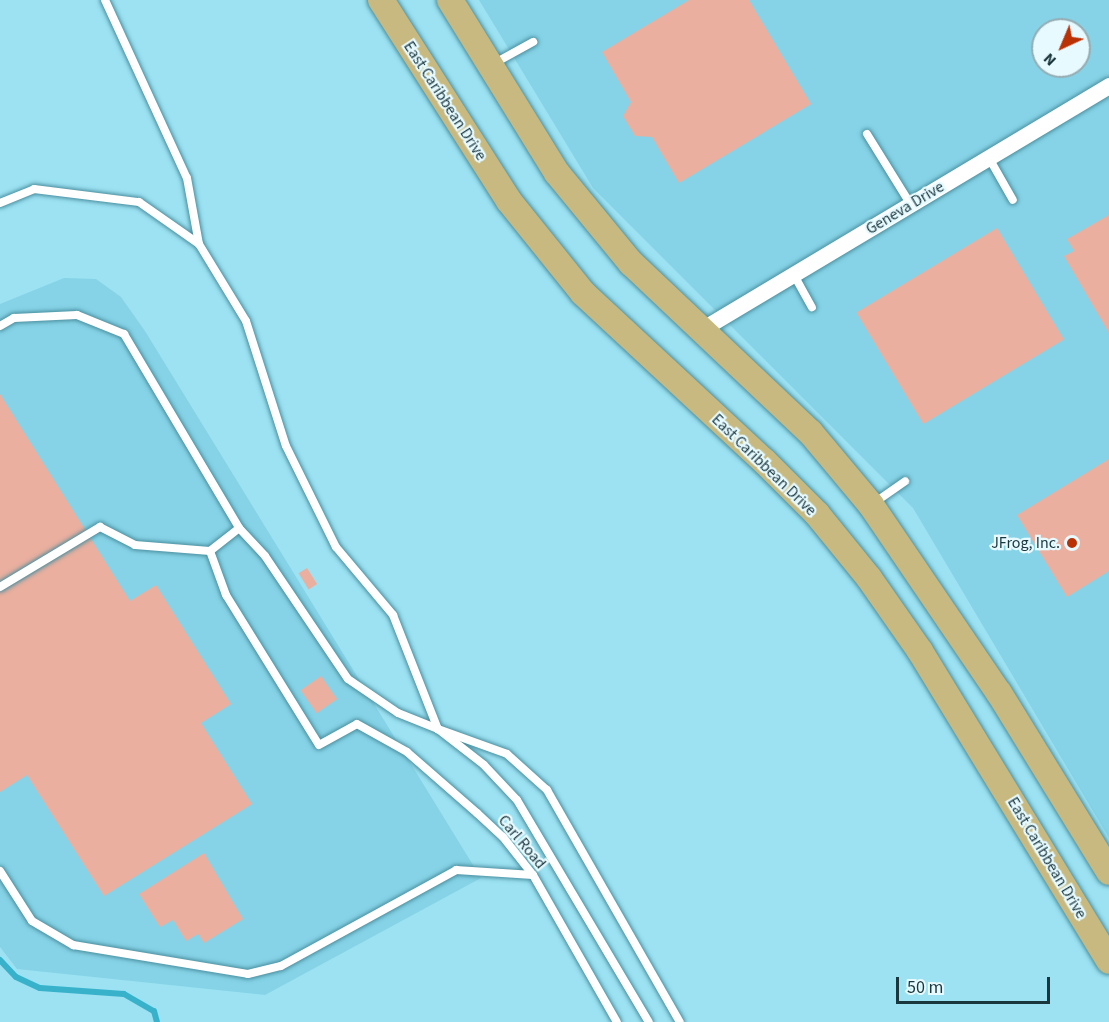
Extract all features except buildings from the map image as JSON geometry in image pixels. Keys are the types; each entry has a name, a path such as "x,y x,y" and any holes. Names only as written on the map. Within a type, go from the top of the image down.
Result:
{"main road":[{"name":"East Caribbean Drive","path":"381,0 509,201 583,293 764,461 817,514 869,578 932,670 1109,961"},
{"path":"450,0 557,173 631,263 700,331 810,432 871,505 915,564 993,683 1109,872"}],"street":[{"name":"Geneva Drive","path":"700,331 1109,86"}],"lane":[{"path":"105,0 187,178 199,244 246,321 286,446 336,547 393,615 438,729"},
{"path":"490,65 533,42"},
{"path":"867,134 911,205"},
{"path":"989,158 1013,200"},
{"path":"0,203 34,189 139,202 199,244"},
{"path":"794,275 812,307"},
{"name":"Carl Road","path":"0,326 14,318 77,315 124,334 239,528 265,556 348,679 398,712 507,754 547,790 680,1022"},
{"path":"871,505 905,481"},
{"path":"0,587 100,527 135,545 210,551 239,528"},
{"name":"Carl Road","path":"210,551 226,595 319,745 357,723 428,768 503,837 532,875 617,1022"},
{"name":"Carl Road","path":"438,729 484,765 517,800 649,1022"},
{"path":"0,871 32,921 73,945 248,974 281,966 456,870 532,875"}],"shaded area":[{"path":"479,0 1109,0 1109,838 913,508 593,188"},
{"path":"64,278 96,279 121,297 145,331 481,878 265,995 17,969 0,947 0,304"}],"waterway":[{"path":"0,960 16,977 40,988 124,994 154,1011 157,1022"}],"place":[{"name":"JFrog, Inc.","path":"1072,543"}]}
